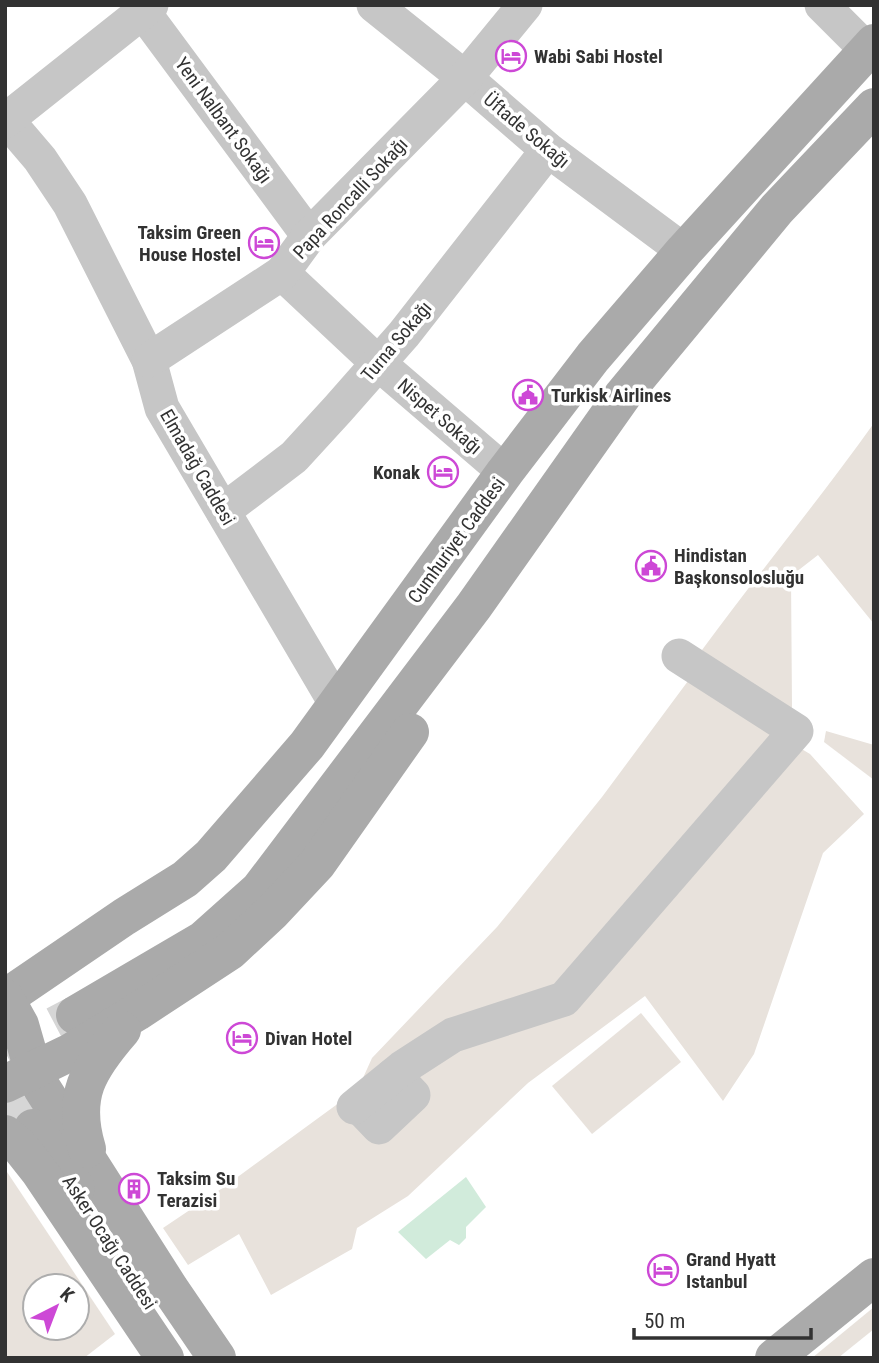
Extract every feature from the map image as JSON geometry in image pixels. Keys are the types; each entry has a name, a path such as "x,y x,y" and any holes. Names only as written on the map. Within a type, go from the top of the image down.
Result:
{"main road":[{"name":"Cumhuriyet Caddesi","path":"5,998 124,917 186,879 211,856 307,745 505,472 593,357 684,251 871,47"},
{"path":"75,1015 203,940 259,890 474,606 624,396 777,209 874,107"},
{"path":"14,1070 71,1052 137,1013 230,951 272,912 317,864 442,688 474,606"},
{"name":"Asker Ocağı Caddesi","path":"5,998 20,1025 14,1070 93,1169 217,1358"},
{"path":"93,1169 79,1114 83,1094 91,1071 102,1053 137,1013"},
{"path":"19,1131 20,1147 165,1358"},
{"name":"Asker Ocağı Caddesi","path":"19,1131 51,1150 184,1358"},
{"path":"774,1358 874,1277"}],"street":[{"name":"Üftade Sokağı","path":"374,5 465,78 548,150 684,251"},
{"name":"Papa Roncalli Sokağı","path":"149,360 282,273 309,236 465,78 525,5"},
{"path":"822,5 871,47"},
{"path":"6,120 144,7"},
{"name":"Yeni Nalbant Sokağı","path":"144,7 309,236"},
{"name":"Elmadağ Caddesi","path":"6,120 40,159 70,204 149,360 162,408 337,705"},
{"name":"Turna Sokağı","path":"223,511 294,457 404,334 548,150"},
{"name":"Nispet Sokağı","path":"282,273 378,363 505,472"},
{"path":"356,1106 394,1075 453,1035 564,999 796,731 679,656"}],"shaded area":[{"path":"874,423 874,624 818,555 791,576 792,707 787,717 702,650"},
{"path":"688,681 810,754 864,814 823,853 754,1054 723,1101 645,996 528,1083 408,1196 357,1228 352,1249 271,1295 239,1234 188,1265 163,1228 358,1089 372,1058 497,927 602,797"},
{"path":"826,731 874,745 874,780 824,742"},
{"path":"641,1013 681,1062 592,1134 552,1086"},
{"path":"5,1169 74,1272 21,1272 21,1342 91,1342 91,1298 115,1334 84,1358 5,1358"},
{"path":"466,1177 486,1207 466,1227 466,1238 459,1245 450,1240 426,1259 398,1232"},
{"path":"874,1307 874,1329 838,1358 812,1358"}],"tunnel":[{"path":"5,1052 75,1015"},
{"path":"5,1105 33,1128"}],"place":[{"name":"Wabi Sabi Hostel","path":"511,56"},
{"name":"Taksim Green House Hostel","path":"264,243"},
{"name":"Turkisk Airlines","path":"528,395"},
{"name":"Konak","path":"443,472"},
{"name":"Hindistan Başkonsolosluğu","path":"651,566"},
{"name":"Divan Hotel","path":"242,1038"},
{"name":"Taksim Su Terazisi","path":"134,1189"},
{"name":"Grand Hyatt Istanbul","path":"663,1270"}]}
